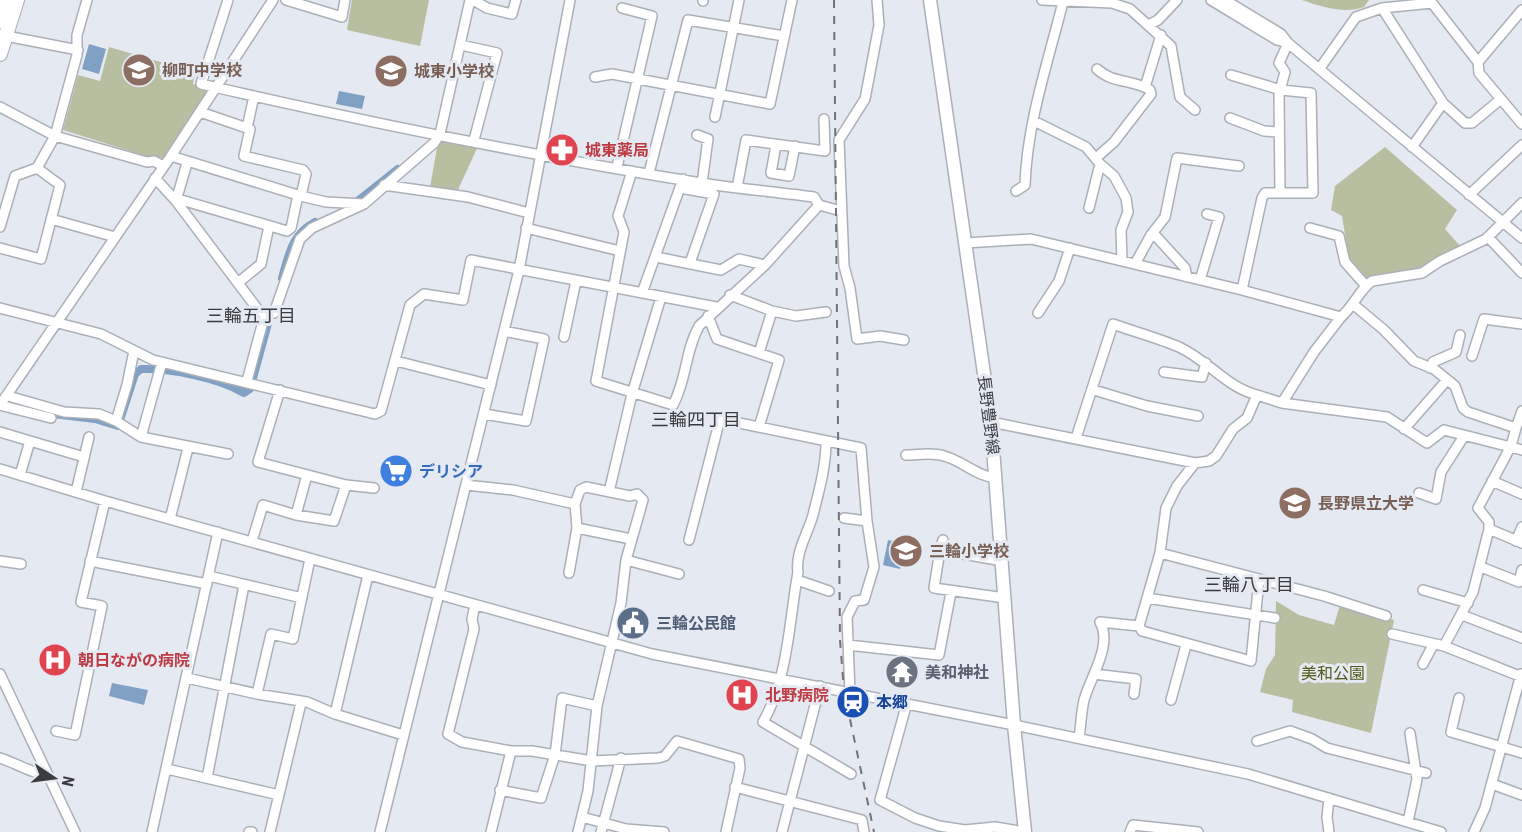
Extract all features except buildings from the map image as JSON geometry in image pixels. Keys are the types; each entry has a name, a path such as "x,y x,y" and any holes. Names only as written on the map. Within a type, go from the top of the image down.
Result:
{"highway":[{"path":"0,21 9,3"},
{"path":"0,54 6,36 9,3"}],"main road":[{"name":"長野豊野線","path":"930,0 991,422 1014,724 1025,832"}],"street":[{"path":"0,227 15,176 37,168 55,136 78,50 77,36 87,0"},
{"path":"228,0 201,84 338,116 650,173 714,194 690,263"},
{"path":"3,402 171,156 273,0"},
{"path":"286,0 342,17 345,0"},
{"path":"155,178 177,200 259,311 265,314 274,313 278,308 300,238 312,228 359,203 384,185 434,143 440,134 472,0 487,8 513,14 516,0"},
{"path":"381,832 437,594 519,270 570,0"},
{"path":"715,117 739,0"},
{"path":"595,77 612,74 639,78 770,104 792,0"},
{"path":"877,0 879,25 865,99 840,140 844,266 850,288 857,339 880,336 904,340"},
{"path":"1042,0 1112,3 1130,9 1150,24 1171,46 1180,97 1195,110"},
{"path":"1150,24 1158,20 1176,0"},
{"path":"1211,0 1277,40 1288,43"},
{"path":"1225,0 1281,34 1288,43 1522,238"},
{"path":"1016,192 1025,185 1025,162 1063,2"},
{"path":"1320,68 1356,17 1382,8 1432,3 1478,62 1479,73 1522,124"},
{"path":"617,167 652,16 622,8"},
{"path":"1382,8 1443,103 1465,123 1472,123 1501,99"},
{"path":"1478,62 1522,10"},
{"path":"650,173 688,20 784,36"},
{"path":"1145,87 1161,35"},
{"path":"6,36 78,50"},
{"path":"1280,193 1279,132 1284,72 1279,63 1288,43"},
{"path":"460,45 497,53 474,140"},
{"path":"1089,208 1098,161 1151,93 1145,87 1111,80 1097,69"},
{"path":"1231,75 1281,90 1311,93 1313,193 1265,193 1242,290"},
{"path":"247,128 254,96"},
{"path":"1412,147 1443,103"},
{"path":"0,106 55,136 147,162 154,161 163,166"},
{"path":"177,200 287,231 291,228 306,174 303,170 244,156 250,129 200,112"},
{"path":"737,188 746,140 825,151 824,118"},
{"path":"1230,118 1264,131 1279,132"},
{"path":"1034,121 1086,147 1114,176 1126,198 1128,212 1121,230 1122,261"},
{"path":"697,135 708,139 702,183"},
{"path":"776,145 771,173 789,176 795,146"},
{"path":"1469,195 1522,145"},
{"path":"171,156 187,163 300,196 326,202 359,203"},
{"path":"1135,264 1153,233 1166,217 1177,158 1239,166"},
{"path":"177,200 187,163"},
{"path":"0,248 40,259 60,185 37,168"},
{"path":"632,171 618,216 624,232 596,381 673,405 681,389 690,342 708,316 765,265 819,205"},
{"path":"783,193 786,175"},
{"path":"681,184 702,183 814,197 819,205 841,211"},
{"path":"642,293 681,184"},
{"path":"384,185 441,192 529,213"},
{"path":"1282,403 1314,352 1372,281 1422,273 1440,261 1488,237 1522,203"},
{"path":"1200,280 1219,217 1207,214"},
{"path":"51,219 115,237"},
{"path":"239,282 261,264 269,226"},
{"path":"526,228 620,251"},
{"path":"1310,228 1339,236 1345,262 1366,286"},
{"path":"1153,233 1185,268 1187,277"},
{"path":"1488,237 1522,273"},
{"path":"965,243 1021,238 1242,290 1341,317"},
{"path":"1038,313 1059,281 1070,248"},
{"path":"656,257 721,270 739,259 765,265"},
{"path":"0,308 101,334 161,367 250,382 375,414 381,411 410,305 424,294 464,300 471,260 716,308"},
{"path":"564,338 576,281"},
{"path":"730,296 771,311 796,316 826,312"},
{"path":"609,492 632,394 661,297"},
{"path":"1354,305 1384,330 1414,361 1430,368 1455,386 1463,408 1468,412 1516,428"},
{"path":"759,353 771,311"},
{"path":"250,382 265,314"},
{"path":"708,316 717,339 779,360 759,427"},
{"path":"1472,356 1484,319 1522,324"},
{"path":"1076,438 1094,390 1113,324 1179,347 1206,363 1234,386 1282,403 1387,417 1427,443 1444,430 1522,450"},
{"path":"484,414 526,421 544,339 504,331"},
{"path":"1430,368 1433,362 1456,352 1460,335"},
{"path":"119,422 134,351"},
{"path":"396,361 491,385"},
{"path":"1164,372 1202,377 1206,363"},
{"path":"141,437 161,367"},
{"path":"1404,429 1447,380"},
{"path":"280,390 258,462 346,485 374,488"},
{"path":"1094,390 1147,406 1197,416"},
{"path":"991,422 1195,463 1216,456 1233,429 1247,418 1257,394"},
{"path":"3,402 51,418"},
{"path":"3,402 64,412 99,414 119,422 141,437 228,454"},
{"path":"1444,646 1468,603 1481,567 1489,522 1478,508 1511,446 1522,411"},
{"path":"689,540 720,419 861,448 867,521 874,567 864,600 855,601 847,617 850,692"},
{"path":"0,432 84,457"},
{"path":"1419,493 1437,499 1442,472 1464,436"},
{"path":"76,492 89,437"},
{"path":"20,475 30,441"},
{"path":"826,442 826,459 812,516 796,562 797,580 782,678 774,703 764,722 851,774"},
{"path":"170,519 188,448"},
{"path":"906,455 934,453 946,456 984,476 996,478"},
{"path":"1195,463 1177,486 1166,508 1160,553 1139,626 1142,631 1186,645 1251,661 1259,580"},
{"path":"0,468 105,501 612,643 1248,774 1441,832"},
{"path":"296,515 307,475"},
{"path":"1492,481 1522,494"},
{"path":"252,541 263,505 296,515 334,521 346,485"},
{"path":"466,485 513,490 575,504"},
{"path":"569,573 577,528 575,504 580,490 586,487 630,496 637,494 643,500 626,560 621,603 597,706 592,761 578,832"},
{"path":"56,731 75,735 102,606 81,602 105,501"},
{"path":"844,518 867,521"},
{"path":"1489,529 1519,542 1522,526"},
{"path":"577,528 631,539"},
{"path":"152,832 218,532"},
{"path":"943,540 934,588 1005,598"},
{"path":"940,550 1003,561"},
{"path":"1160,553 1324,596 1386,616"},
{"path":"257,694 271,634 293,639 310,559"},
{"path":"626,560 680,574"},
{"path":"0,561 21,564"},
{"path":"90,561 244,585 302,598"},
{"path":"1481,567 1519,582 1522,570"},
{"path":"335,714 368,575"},
{"path":"797,580 829,591"},
{"path":"207,778 244,585"},
{"path":"1423,590 1468,603"},
{"path":"848,645 939,655 951,592"},
{"path":"1147,598 1275,618"},
{"path":"476,605 472,619 474,629 448,735 462,742 511,751 592,761 665,756 677,741 739,759 726,832"},
{"path":"1462,615 1522,638"},
{"path":"1079,738 1084,700 1101,652 1103,627 1100,622 1139,626"},
{"path":"1392,634 1444,646 1522,675 1485,808 1474,832"},
{"path":"1171,700 1186,645"},
{"path":"1423,664 1433,645"},
{"path":"0,674 75,832"},
{"path":"1094,674 1136,679 1134,694"},
{"path":"187,678 301,703 307,702 335,714 403,735"},
{"path":"782,832 820,686"},
{"path":"500,790 541,798 555,755 562,698 597,706"},
{"path":"1459,698 1451,732 1522,753"},
{"path":"270,832 301,703"},
{"path":"908,703 880,800 915,818 939,826 965,830 995,827 1025,832"},
{"path":"1511,712 1522,716"},
{"path":"1257,741 1290,731 1312,739 1327,748 1426,773"},
{"path":"1408,822 1417,779 1410,733"},
{"path":"491,832 511,751"},
{"path":"0,758 21,764 41,775 46,774"},
{"path":"602,828 621,758"},
{"path":"167,769 279,795"},
{"path":"1492,784 1522,795"},
{"path":"735,787 862,820 864,832"},
{"path":"1329,798 1327,817 1329,832"},
{"path":"582,817 602,828 664,832"},
{"path":"1130,832 1133,825 1198,832"}],"green space":[{"path":"352,0 429,0 420,46 347,30"},
{"path":"1302,0 1369,0 1364,7 1341,10"},
{"path":"109,47 195,72 193,84 209,89 163,158 146,156 63,130 78,75 100,81"},
{"path":"443,140 478,146 457,192 430,187 437,148"},
{"path":"1385,147 1457,210 1445,229 1461,247 1415,269 1365,281 1350,265 1342,216 1331,210 1335,186"},
{"name":"美和公園","path":"1276,601 1299,615 1334,625 1340,605 1394,620 1371,733 1292,712 1293,700 1260,692 1266,669 1275,655"}],"water":[{"path":"89,44 106,49 99,74 82,69"},
{"path":"339,91 365,96 362,109 336,104"},
{"path":"888,540 906,544 900,569 883,565"},
{"path":"112,683 148,690 144,705 109,696"}],"waterway":[{"path":"354,204 398,169"},
{"path":"282,278 289,253 296,239 301,232 315,222"},
{"path":"45,413 95,419 118,426 135,374 141,369 166,370 194,375 244,393 250,389 269,320"}],"railway":[{"path":"834,0 840,640 844,691 874,832"}],"place":[{"name":"柳町中学校","path":"139,70"},
{"name":"城東小学校","path":"391,71"},
{"name":"城東薬局","path":"562,150"},
{"name":"デリシア","path":"396,471"},
{"name":"長野県立大学","path":"1295,503"},
{"name":"三輪小学校","path":"906,551"},
{"name":"三輪公民館","path":"633,623"},
{"name":"朝日ながの病院","path":"55,660"},
{"name":"美和神社","path":"902,672"},
{"name":"北野病院","path":"742,695"},
{"name":"本郷","path":"853,702"}],"district":[{"name":"三輪五丁目","path":"251,316"},
{"name":"三輪四丁目","path":"696,420"},
{"name":"三輪八丁目","path":"1249,585"}]}
